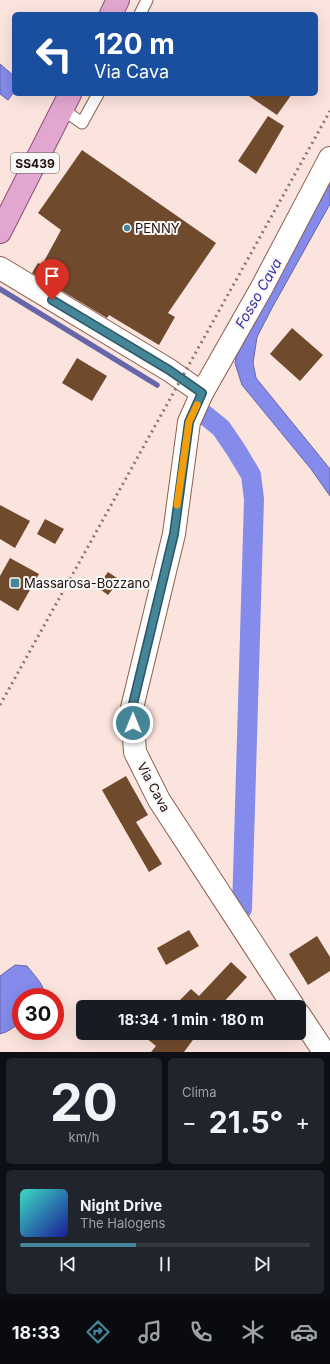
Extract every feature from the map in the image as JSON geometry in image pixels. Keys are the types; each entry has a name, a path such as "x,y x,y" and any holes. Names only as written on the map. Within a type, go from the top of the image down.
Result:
{"main road":[{"path":"112,12 118,0"},
{"name":"SS439","path":"0,232 66,102"}],"street":[{"name":"Via Cava","path":"289,1000 159,800 136,752 132,708 174,534 189,422 202,393 330,158"},
{"path":"0,268 169,370 202,393"},
{"path":"306,1025 324,1052"}],"lane":[{"path":"141,12 147,0"},
{"path":"66,102 82,123 97,96"}],"water":[{"path":"0,64 12,74 12,95 8,100 0,94"},
{"path":"330,180 330,204 257,337 253,363 256,378 330,469 330,496 311,469 242,385 235,363 240,340"},
{"path":"15,965 27,966 43,988 12,988 12,1028 0,1034 0,976"}],"building":[{"path":"249,96 291,96 277,115"},
{"path":"268,116 284,126 256,174 238,161"},
{"name":"PENNY","path":"82,150 216,243 168,313 175,317 159,345 109,315 107,318 32,273 38,263 42,265 61,230 38,213"},
{"path":"292,328 323,355 300,381 270,354"},
{"path":"77,358 107,376 92,401 62,383"},
{"path":"0,505 30,521 15,548 0,539"},
{"path":"45,519 64,529 55,544 37,534"},
{"name":"Massarosa-Bozzano","path":"10,558 39,574 18,611 0,600 0,576"},
{"path":"108,572 120,580 108,595 97,587"},
{"path":"126,776 148,815 136,822 162,864 149,872 102,790"},
{"path":"189,930 199,946 166,965 157,948"},
{"path":"317,936 330,957 330,971 308,985 289,954"},
{"path":"231,962 247,977 226,1000 180,1000 191,989 199,996"},
{"path":"149,1040 193,1040 184,1052 151,1052 156,1046"}],"waterway":[{"name":"Fosso Cava","path":"0,289 157,385"},
{"path":"205,415 221,428 251,475 254,499 242,909"}],"railway":[{"path":"0,705 330,111"}],"slow traffic":[{"path":"177,505 189,422 197,405"}],"place":[{"name":"PENNY","path":"127,228"},
{"name":"Massarosa-Bozzano","path":"15,583"}],"route":[{"path":"52,300 169,370 202,393 189,422 174,534 132,708 133,723"}]}
